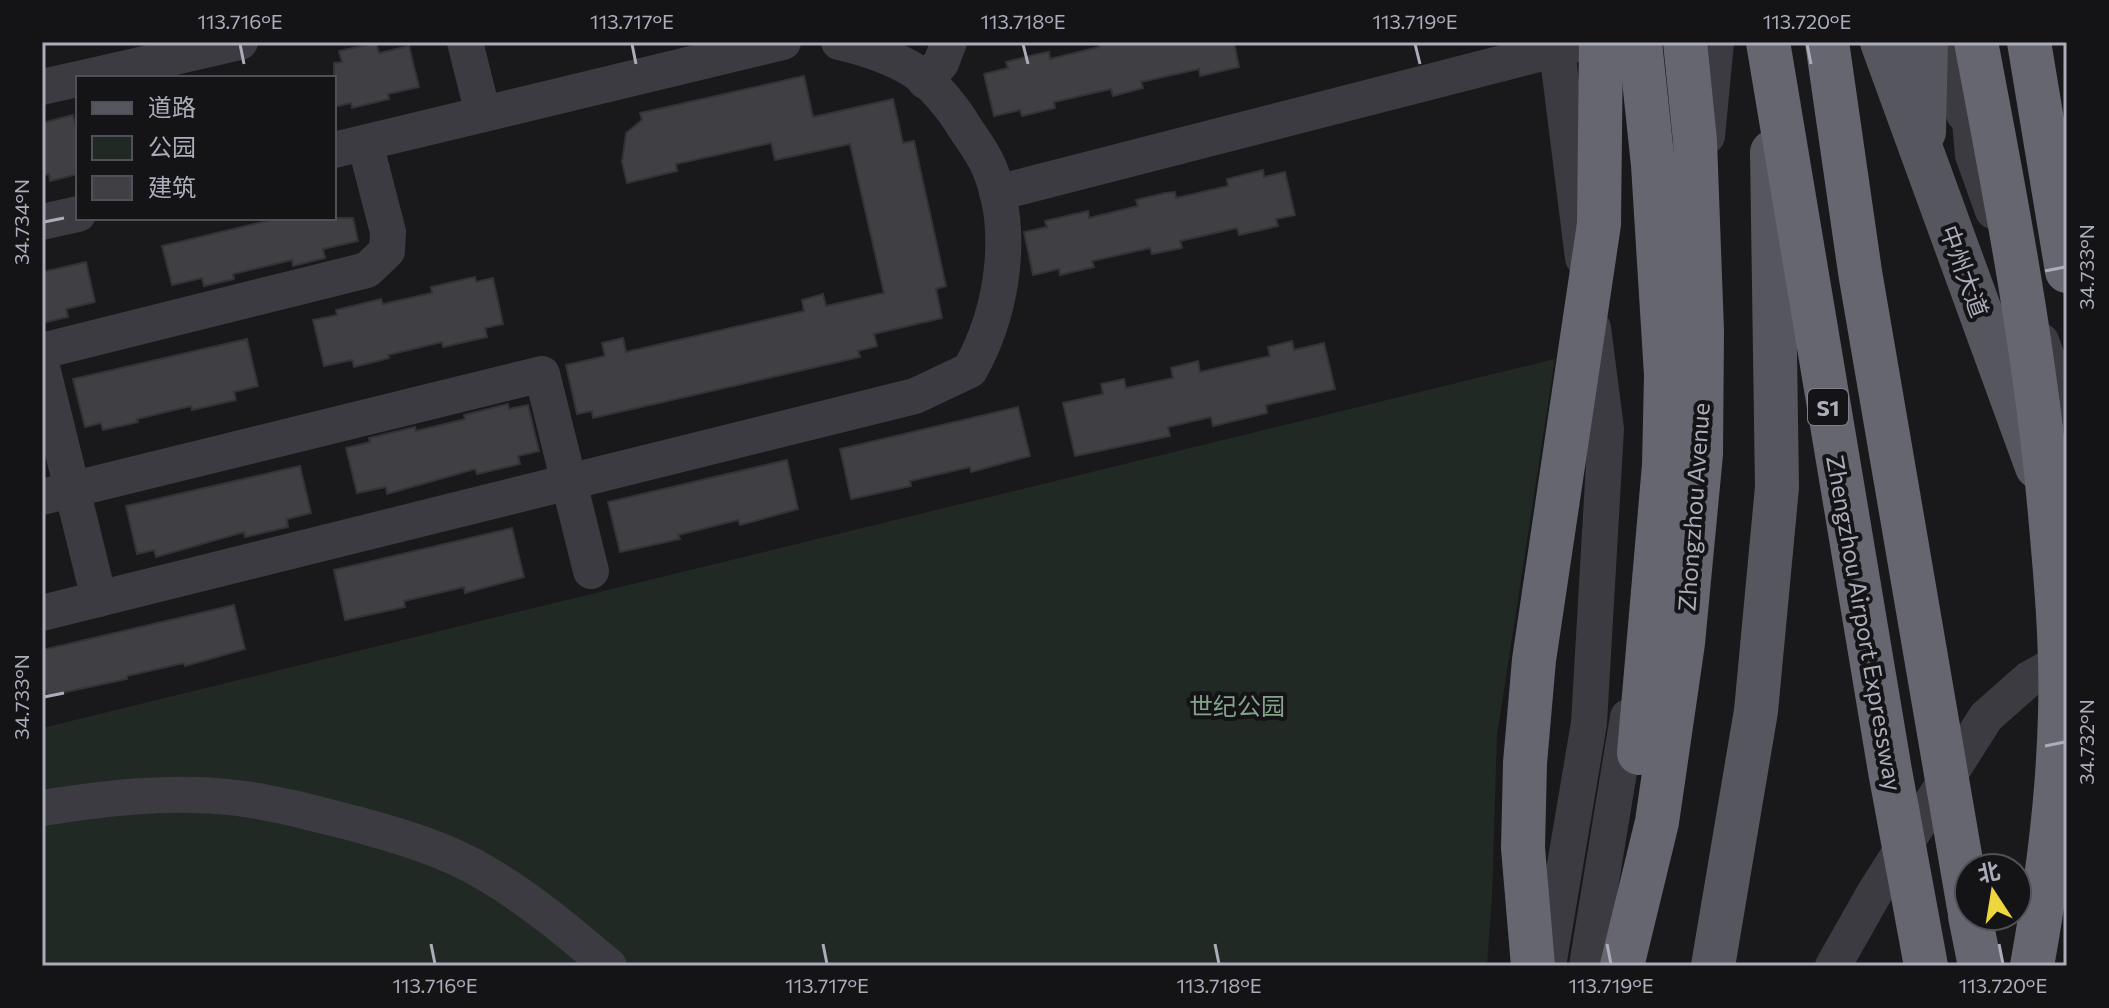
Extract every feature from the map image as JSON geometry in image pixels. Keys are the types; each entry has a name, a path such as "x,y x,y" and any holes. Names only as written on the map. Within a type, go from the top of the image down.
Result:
{"highway":[{"path":"1533,966 1523,848 1525,763 1534,660 1599,224 1601,42"},
{"path":"1625,952 1664,465 1666,375 1653,165 1640,42"},
{"name":"Zhongzhou Avenue","path":"1625,952 1657,822 1683,643 1701,454 1702,331 1695,141 1685,42"},
{"name":"Zhengzhou Airport Expressway","path":"1766,42 1926,966"},
{"name":"S1","path":"1827,42 1860,272 1959,852"},
{"name":"中州大道","path":"1976,42 2029,331 2044,446 2057,587 2060,713 2048,877 2032,966"},
{"path":"2029,42 2067,271"},
{"path":"2048,877 2067,766"},
{"path":"1973,932 1980,966"}],"main road":[{"path":"1713,966 1756,711 1777,487 1774,172 1766,42"},
{"name":"中州大道","path":"1882,42 2067,548"},
{"path":"1924,159 1926,42"}],"street":[{"path":"93,76 240,42"},
{"path":"465,42 483,114"},
{"path":"42,351 367,270 387,251 388,232 350,146 783,42"},
{"path":"42,613 915,396 970,370 991,324 1000,282 1003,242 1000,202 988,164 954,110 915,71 871,50 839,42"},
{"path":"925,81 941,63 949,42"},
{"path":"1548,966 1589,723 1606,429 1556,42"},
{"path":"997,193 1583,42"},
{"path":"1587,966 1678,426 1716,42"},
{"path":"1947,42 1973,155 2067,411"},
{"path":"1963,42 1973,155"},
{"path":"42,87 76,80"},
{"path":"42,222 76,214"},
{"path":"42,367 57,493 99,599"},
{"path":"57,493 542,374 591,571"},
{"path":"1833,966 1875,892 1986,717 2029,679 2067,658"},
{"path":"42,808 151,796 235,798 305,811 384,831 437,850 486,873 549,917 609,966"}],"green space":[{"name":"世纪公园","path":"1555,359 1497,736 1487,966 42,966 42,728"}],"building":[{"path":"1098,42 1234,42 1239,67 1200,76 1199,69 1141,82 1143,88 1113,96 1111,89 1054,102 1055,108 1022,116 1020,110 994,116 984,74 1008,68 1006,62 1049,52 1050,59 1099,47"},
{"path":"376,43 379,53 409,46 419,87 388,94 389,99 352,108 351,103 336,107 334,63 342,62 339,51"},
{"path":"804,76 813,117 893,99 903,143 914,141 946,286 936,289 942,318 874,334 877,346 858,351 860,357 593,418 592,411 577,414 566,365 605,356 602,343 623,338 626,352 804,311 802,300 823,294 826,306 884,293 850,144 775,160 771,143 676,164 677,171 627,183 622,162 626,133 642,120 640,113"},
{"path":"73,115 76,126 76,174 50,181 49,174 42,176 42,123"},
{"path":"1263,170 1264,177 1285,172 1295,215 1276,219 1278,226 1239,235 1237,228 1180,241 1182,248 1152,254 1150,248 1092,261 1094,267 1060,275 1059,269 1033,275 1024,232 1047,227 1045,221 1088,211 1089,218 1138,206 1136,200 1165,193 1175,192 1176,198 1228,186 1227,179"},
{"path":"336,218 353,218 358,241 323,249 325,258 293,266 292,260 233,274 234,279 204,286 202,278 172,285 162,246 271,220"},
{"path":"86,262 95,302 66,309 68,317 42,323 42,272"},
{"path":"475,277 476,282 493,278 503,324 485,328 487,337 443,347 442,342 354,367 352,360 324,366 313,320 337,315 336,310 381,299 383,304 432,293 431,287"},
{"path":"247,339 258,386 234,392 236,400 192,410 191,406 103,430 101,423 85,427 73,379"},
{"path":"1292,341 1294,350 1324,343 1335,389 1266,405 1267,413 1213,426 1211,417 1168,427 1170,436 1075,456 1063,403 1103,394 1101,384 1124,379 1126,388 1173,378 1171,368 1198,361 1200,372 1270,356 1268,347"},
{"path":"508,404 509,409 528,405 539,451 518,456 520,464 477,474 475,469 387,494 386,487 357,493 346,448 370,442 369,438 415,427 416,431"},
{"path":"1018,407 1030,456 971,472 970,467 910,481 911,486 851,499 840,449"},
{"path":"787,460 798,509 740,525 738,520 678,535 680,539 620,552 608,502"},
{"path":"300,466 311,513 287,519 288,527 245,537 244,532 156,557 154,550 137,554 126,506"},
{"path":"512,528 524,577 465,593 464,587 404,601 405,607 345,620 334,570"},
{"path":"234,605 245,649 185,666 184,663 47,696 46,691 42,692 42,650"}]}
